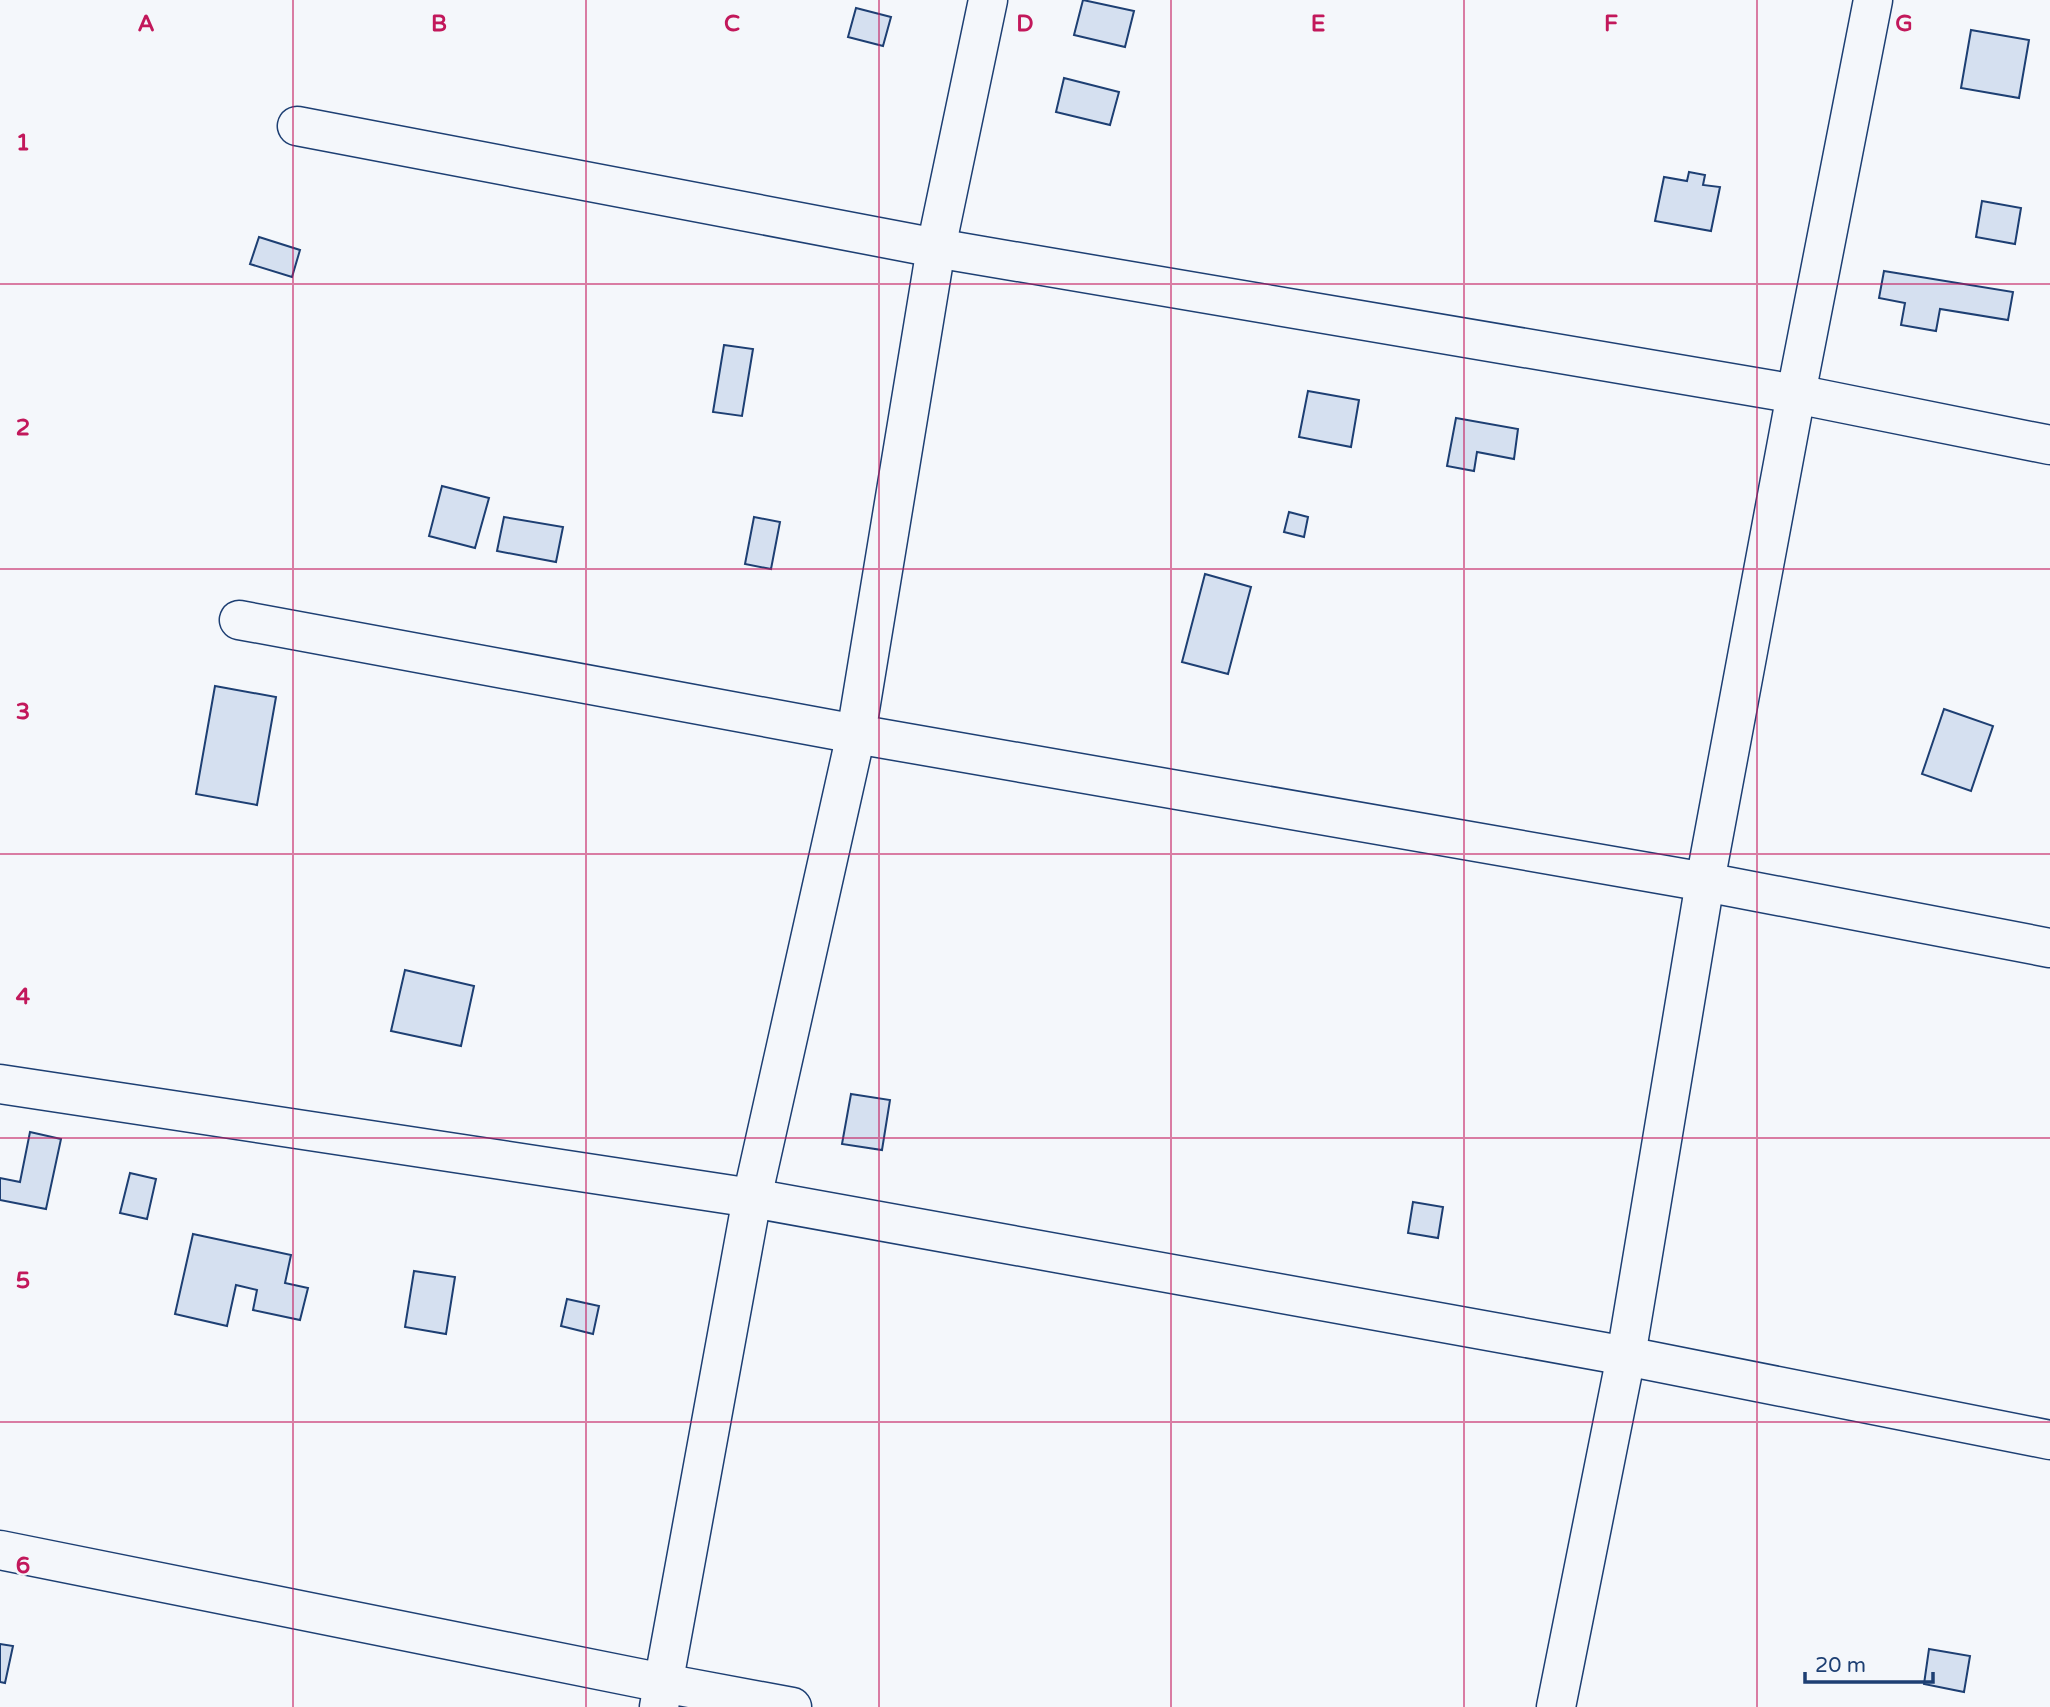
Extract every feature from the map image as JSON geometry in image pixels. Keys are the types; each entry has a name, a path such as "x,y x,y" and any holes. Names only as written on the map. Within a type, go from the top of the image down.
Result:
{"street":[{"path":"661,1695 752,1198 856,734 936,248 988,0"},
{"path":"1556,1707 1626,1356 1705,882 1873,0"},
{"path":"297,126 936,248 1796,394 2050,445"},
{"path":"239,620 856,734 1705,882 2050,948"},
{"path":"0,1084 752,1198 1626,1356 2050,1440"},
{"path":"0,1550 661,1695 792,1707"}],"building":[{"path":"1083,0 1134,11 1125,47 1074,35"},
{"path":"856,8 891,17 883,46 848,37"},
{"path":"1971,30 2029,40 2019,98 1961,88"},
{"path":"1064,78 1119,92 1110,125 1056,112"},
{"path":"1689,172 1705,175 1703,185 1720,187 1711,231 1655,221 1664,177 1687,181"},
{"path":"1982,201 2021,208 2015,244 1976,237"},
{"path":"259,237 300,250 292,277 250,264"},
{"path":"1884,271 2013,292 2008,320 1940,309 1936,331 1901,325 1905,303 1879,298"},
{"path":"724,345 753,349 742,416 713,412"},
{"path":"1308,391 1359,400 1351,447 1299,437"},
{"path":"1456,418 1518,429 1514,459 1477,452 1474,471 1447,466"},
{"path":"442,486 489,498 475,548 429,536"},
{"path":"1289,512 1308,517 1304,537 1284,532"},
{"path":"504,517 563,527 556,562 497,551"},
{"path":"754,517 780,522 771,569 745,564"},
{"path":"1205,574 1251,587 1228,674 1182,662"},
{"path":"215,686 276,697 257,805 196,794"},
{"path":"1944,709 1993,726 1971,791 1922,774"},
{"path":"405,970 474,986 461,1046 391,1031"},
{"path":"851,1094 890,1100 882,1150 842,1144"},
{"path":"30,1132 61,1139 46,1209 0,1200 0,1178 20,1182"},
{"path":"130,1173 156,1179 147,1219 120,1213"},
{"path":"1413,1202 1443,1207 1438,1238 1408,1233"},
{"path":"193,1234 291,1255 285,1283 308,1288 300,1320 253,1310 257,1290 236,1285 227,1326 175,1314"},
{"path":"414,1271 455,1277 446,1334 405,1327"},
{"path":"567,1299 599,1306 593,1334 561,1326"},
{"path":"0,1644 13,1646 5,1683 0,1682"},
{"path":"1929,1649 1970,1656 1964,1692 1924,1684"}]}
